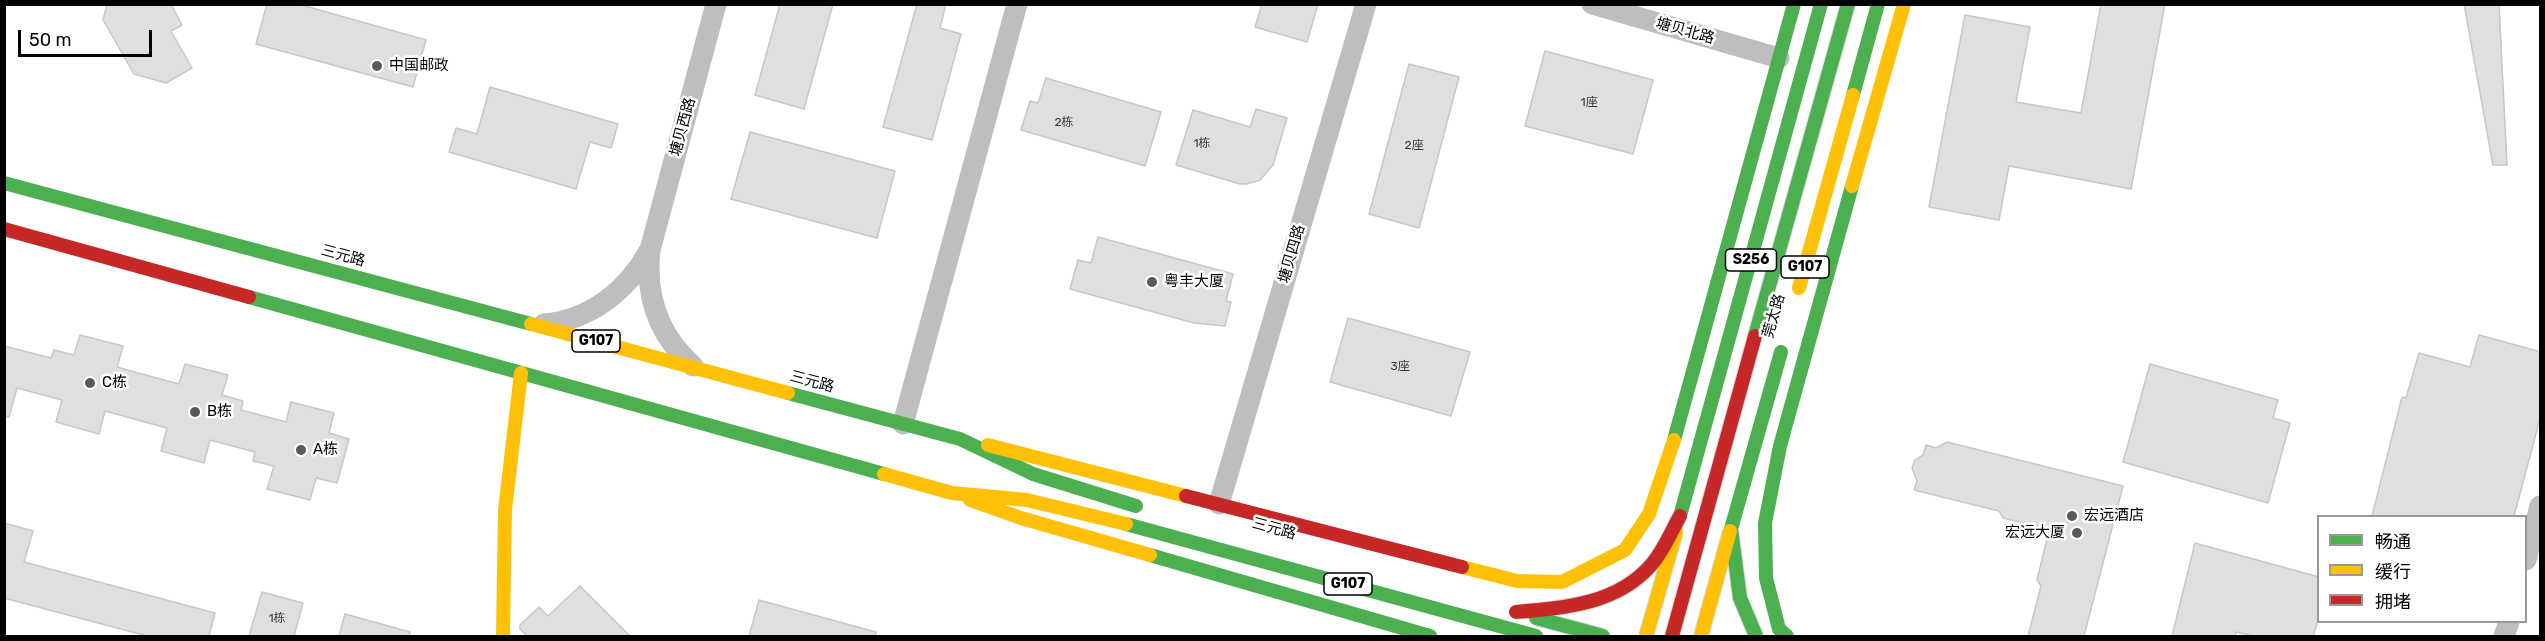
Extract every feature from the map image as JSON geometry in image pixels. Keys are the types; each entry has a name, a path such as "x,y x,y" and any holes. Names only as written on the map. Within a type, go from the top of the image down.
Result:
{"main road":[{"path":"1550,636 1566,597 1593,568 1625,550 1649,514 1666,468 1794,4"},
{"name":"S256","path":"1680,516 1821,4"},
{"path":"1672,636 1848,4"},
{"name":"莞太路","path":"1796,301 1878,4"},
{"path":"1782,634 1766,578 1765,523 1780,446 1904,4"},
{"name":"三元路","path":"4,183 960,439 1033,474 1147,509"},
{"name":"G107","path":"4,229 952,493 1026,500 1178,537 1521,634 1536,636"},
{"name":"莞太路","path":"1701,636 1786,334"},
{"path":"503,636 505,510 521,373"},
{"path":"960,439 1517,581 1562,582 1627,550 1665,544 1703,550 1737,567 1763,595 1782,634"},
{"path":"952,493 1021,518 1430,636"},
{"path":"1603,636 1511,611 1574,607 1620,592 1651,564 1680,516"},
{"path":"1646,636 1680,516"},
{"path":"1731,529 1735,580 1744,618 1756,636"}],"street":[{"name":"塘贝西路","path":"650,250 716,4"},
{"path":"903,424 1017,4"},
{"name":"塘贝四路","path":"1219,504 1365,4"},
{"name":"塘贝北路","path":"1592,4 1779,58"},
{"path":"534,324 568,319 599,306 629,281 650,250"},
{"path":"650,250 648,283 656,315 672,344 695,368"},
{"path":"2527,556 2541,506"}],"building":[{"path":"107,4 171,4 182,25 171,31 192,68 166,83 134,74 103,20"},
{"name":"中国邮政","path":"267,4 298,4 426,40 413,87 256,44"},
{"path":"780,4 833,4 804,109 755,95"},
{"path":"917,4 946,4 940,28 961,34 932,140 883,127"},
{"path":"1262,4 1318,4 1307,42 1255,27"},
{"path":"2101,4 2165,4 2131,189 2009,166 1999,220 1929,207 1965,15 2030,27 2016,102 2081,113"},
{"path":"2464,4 2499,4 2507,165 2493,165"},
{"path":"1545,51 1653,80 1633,154 1525,126"},
{"path":"1409,64 1459,77 1419,228 1369,214"},
{"path":"1046,78 1161,112 1145,166 1021,130 1030,101 1038,103"},
{"path":"490,87 618,124 611,148 590,142 576,189 449,152 456,128 477,134"},
{"path":"1256,109 1287,118 1273,165 1260,180 1240,184 1176,165 1193,110 1250,127"},
{"path":"750,132 895,171 877,238 731,199"},
{"name":"粤丰大厦","path":"1098,237 1233,274 1226,301 1231,302 1225,326 1194,323 1070,289 1078,260 1091,263"},
{"path":"1348,318 1470,352 1451,416 1330,382"},
{"path":"80,335 123,346 117,367 138,373 179,384 185,364 228,375 222,395 243,401 241,410 286,422 291,402 334,413 329,433 349,439 337,483 316,478 310,500 267,489 274,466 253,461 255,452 210,440 204,463 161,451 167,428 105,411 99,434 56,422 62,400 17,388 9,417 4,416 4,346 51,358 54,350 74,355"},
{"path":"2479,335 2541,352 2541,415 2514,515 2372,515 2402,397 2406,398 2419,353 2470,367"},
{"path":"2150,364 2278,400 2273,418 2290,423 2268,503 2123,462"},
{"name":"宏远大厦","path":"1947,442 2123,486 2084,636 2028,636 2041,586 2037,580 2047,539 2040,527 2003,518 1999,511 1914,490 1917,481 1912,468 1915,460 1923,455 1926,445 1936,448"},
{"path":"4,523 33,531 24,562 215,613 209,636 147,636 4,598"},
{"path":"2195,543 2317,576 2317,623 2313,636 2254,636 2236,632 2235,636 2172,636"},
{"path":"580,586 630,636 527,636 520,629 520,625 539,607 548,616"},
{"path":"262,592 303,603 294,636 249,636"},
{"path":"759,600 876,632 875,636 749,636"},
{"path":"345,614 410,632 409,636 339,636"}],"traffic: fast":[{"path":"1674,440 1794,4"},
{"path":"1680,516 1821,4"},
{"path":"1755,336 1848,4"},
{"path":"1853,95 1878,4"},
{"path":"4,183 531,324"},
{"path":"1787,636 1779,629 1766,578 1765,523 1780,446 1852,186"},
{"path":"249,297 884,474"},
{"path":"1731,529 1781,352"},
{"path":"788,393 960,439 1033,474 1136,506"},
{"path":"1126,524 1536,636"},
{"path":"1731,529 1740,598 1756,636"},
{"path":"1150,555 1430,636"},
{"path":"1536,618 1603,636"}],"traffic: slow":[{"path":"1852,186 1904,4"},
{"path":"1799,288 1853,95"},
{"path":"531,324 788,393"},
{"path":"503,636 505,510 521,373"},
{"path":"1462,567 1517,581 1562,582 1625,550 1649,514 1674,440"},
{"path":"988,445 1186,496"},
{"path":"884,474 952,493 1027,500 1126,524"},
{"path":"970,500 1021,518 1150,555"},
{"path":"1701,636 1730,531"},
{"path":"1646,636 1676,532"}],"traffic: jam":[{"path":"4,229 249,297"},
{"path":"1672,636 1755,336"},
{"path":"1186,496 1462,567"},
{"path":"1516,612 1590,602 1623,588 1656,559 1680,516"}],"place":[{"name":"中国邮政","path":"377,66"},
{"name":"粤丰大厦","path":"1152,282"},
{"name":"C栋","path":"90,383"},
{"name":"B栋","path":"195,412"},
{"name":"A栋","path":"301,450"},
{"name":"宏远酒店","path":"2072,516"},
{"name":"宏远大厦","path":"2077,533"}]}
